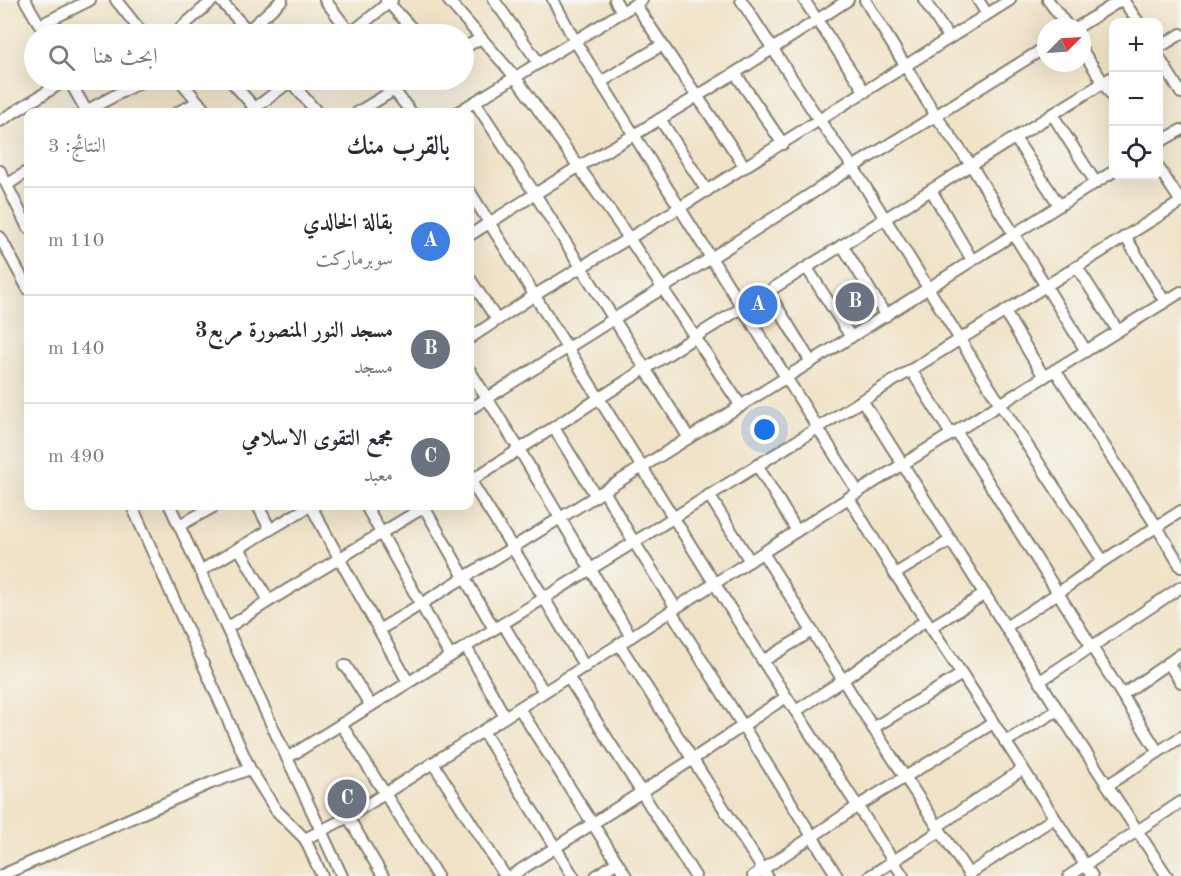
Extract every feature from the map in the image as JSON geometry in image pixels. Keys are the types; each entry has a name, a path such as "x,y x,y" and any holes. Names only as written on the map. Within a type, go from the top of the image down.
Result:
{"street":[{"path":"26,0 39,24"},
{"path":"52,24 90,0"},
{"path":"185,24 213,0"},
{"path":"220,0 240,24"},
{"path":"257,24 282,0"},
{"path":"326,0 344,24"},
{"path":"448,0 469,24"},
{"path":"494,0 539,63"},
{"path":"553,0 575,41 817,428 895,574 1092,876"},
{"path":"615,0 622,12"},
{"path":"741,0 819,120 853,167 1000,404 1103,561"},
{"path":"804,0 866,92"},
{"path":"474,232 735,73 848,0"},
{"path":"865,0 1086,351"},
{"path":"924,0 949,38"},
{"path":"978,0 987,14"},
{"path":"474,335 535,295 680,208 1010,0"},
{"path":"1048,0 1061,18"},
{"path":"1091,19 1122,0 1134,18"},
{"path":"363,24 389,1 409,24"},
{"path":"121,2 134,24"},
{"path":"465,108 638,2 662,45 745,167"},
{"path":"474,30 516,78 629,238 741,406"},
{"path":"1163,45 1181,34"},
{"path":"474,42 481,38"},
{"path":"601,82 662,45"},
{"path":"474,406 1037,53"},
{"path":"1163,64 1181,93"},
{"path":"1091,65 1109,93"},
{"path":"735,73 783,144"},
{"path":"474,477 1109,79"},
{"path":"0,121 51,90"},
{"path":"73,90 84,108"},
{"path":"93,108 126,90"},
{"path":"191,90 203,108"},
{"path":"238,90 251,108"},
{"path":"256,108 278,90"},
{"path":"299,90 314,108"},
{"path":"365,108 394,90 408,108"},
{"path":"186,108 198,102"},
{"path":"475,102 689,438"},
{"path":"1052,114 1096,183"},
{"path":"660,119 707,191"},
{"path":"1163,140 1181,130"},
{"path":"1014,138 1059,205"},
{"path":"0,171 24,220"},
{"path":"7,185 24,174"},
{"path":"379,630 886,316 1109,174"},
{"path":"286,758 1181,202 1163,175"},
{"path":"931,190 972,260"},
{"path":"474,199 763,661 903,876"},
{"path":"1125,236 1165,302"},
{"path":"0,237 24,282"},
{"path":"842,245 886,316"},
{"path":"1077,267 1118,331"},
{"path":"807,268 852,337"},
{"path":"474,285 497,320"},
{"path":"768,292 811,362"},
{"path":"305,840 348,817 853,495 1181,292"},
{"path":"1005,312 1044,377"},
{"path":"911,370 1058,593 1158,752"},
{"path":"1055,370 1158,527 1181,567"},
{"path":"474,378 631,637"},
{"path":"862,400 1058,710 1167,876"},
{"path":"554,428 634,542 742,726 837,876"},
{"path":"757,465 797,531"},
{"path":"474,486 585,667"},
{"path":"709,495 750,561"},
{"path":"134,510 250,769 276,810 305,840 322,876"},
{"path":"172,510 342,876"},
{"path":"180,525 208,510"},
{"path":"260,510 270,529"},
{"path":"200,571 304,510"},
{"path":"313,510 408,682"},
{"path":"368,510 450,656"},
{"path":"227,628 419,510"},
{"path":"427,510 465,576 544,693"},
{"path":"1006,627 1181,511"},
{"path":"895,574 951,540"},
{"path":"239,548 269,601"},
{"path":"763,553 873,728 970,875 1054,818"},
{"path":"1040,681 1181,587"},
{"path":"796,711 929,624 985,594"},
{"path":"763,661 812,631"},
{"path":"619,644 693,759 761,874 858,806 993,723"},
{"path":"465,647 505,717"},
{"path":"1122,695 1181,654"},
{"path":"1168,663 1181,682"},
{"path":"344,666 371,706"},
{"path":"873,728 962,674"},
{"path":"568,677 695,876"},
{"path":"511,876 786,697"},
{"path":"519,708 626,876"},
{"path":"1005,742 1058,710"},
{"path":"341,724 386,793 432,874"},
{"path":"483,731 573,876"},
{"path":"1108,785 1181,737"},
{"path":"433,763 505,876"},
{"path":"6,875 211,783 250,769"},
{"path":"870,876 1023,769"},
{"path":"1069,876 1181,802"},
{"path":"348,817 383,876"},
{"path":"596,876 617,862"}],"place":[{"name":"مسجد النور المنصورة مربع3","path":"855,302"},
{"name":"بقالة الخالدي","path":"758,305"},
{"name":"مجمع التقوى الاسلامي","path":"347,799"}]}
